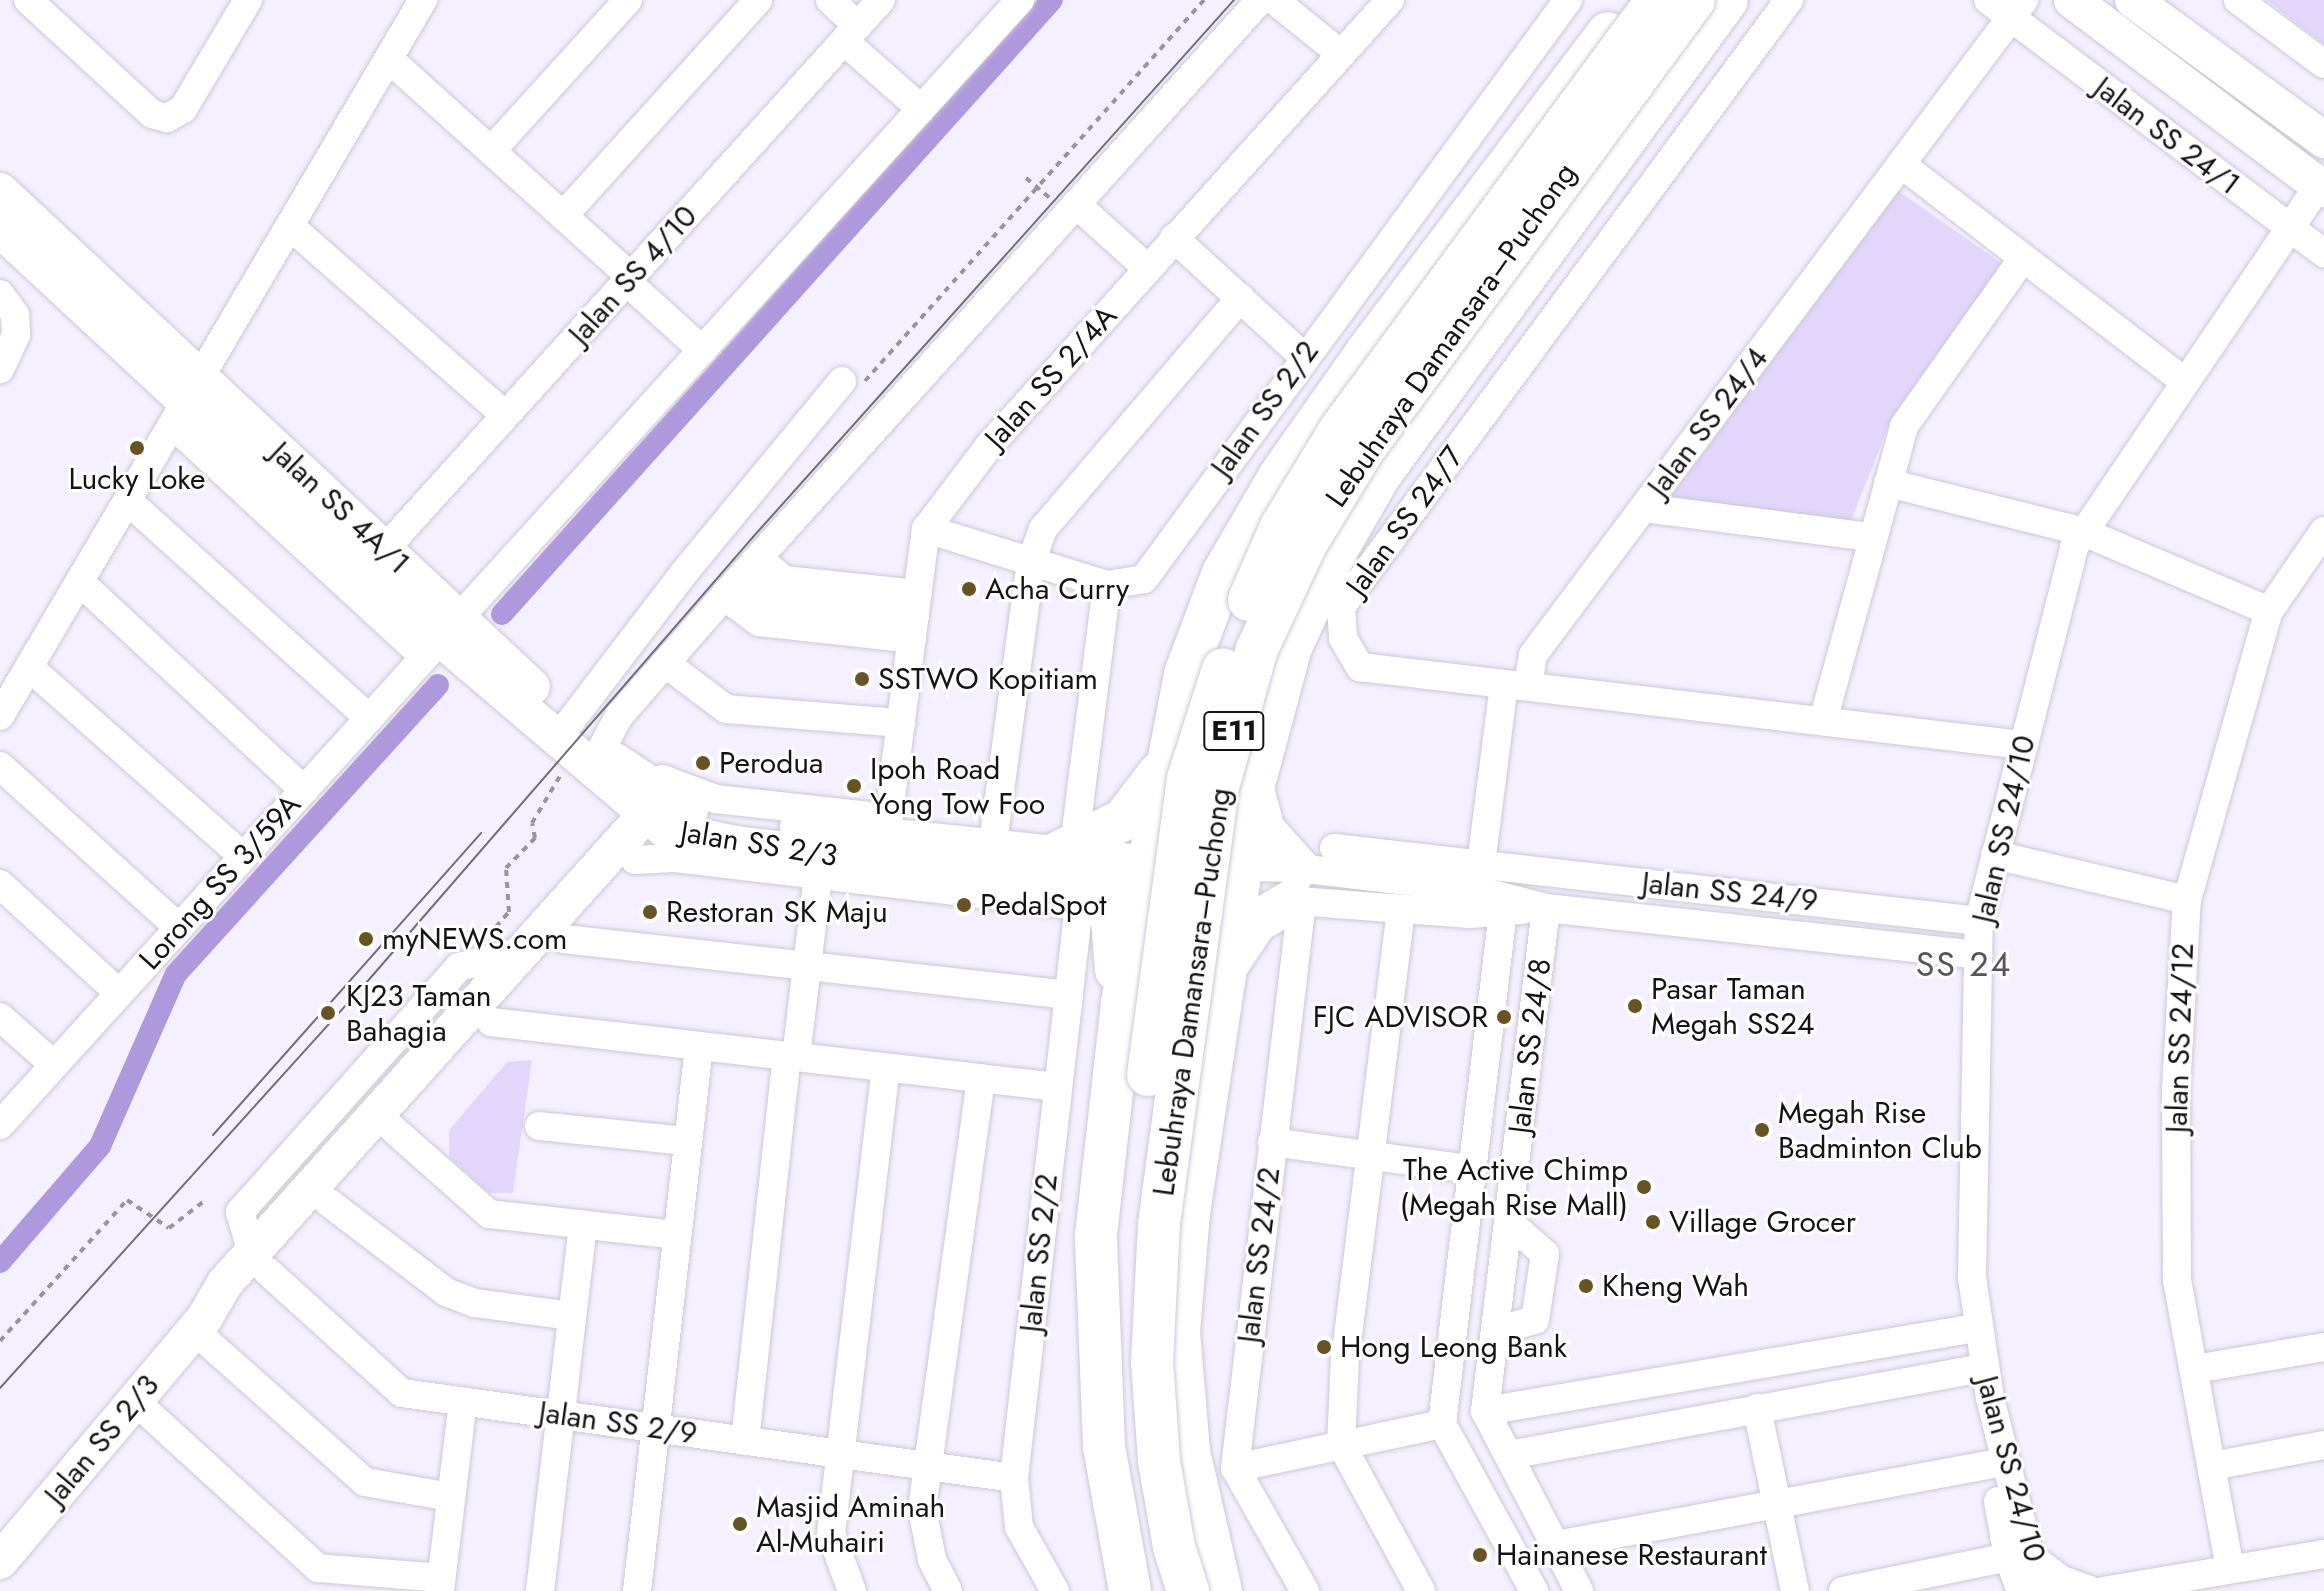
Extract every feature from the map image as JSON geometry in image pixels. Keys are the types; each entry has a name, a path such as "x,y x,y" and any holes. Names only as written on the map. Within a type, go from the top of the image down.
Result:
{"highway":[{"path":"1130,1591 1104,1447 1096,1325 1096,1235 1122,1002 1185,674 1223,573 1279,477 1366,353 1631,0"},
{"name":"Lebuhraya Damansara–Puchong","path":"1160,1591 1146,1547 1131,1454 1124,1359 1130,1227 1188,779 1223,668 1281,527 1340,430 1657,0"},
{"name":"Lebuhraya Damansara–Puchong","path":"1188,1591 1174,1547 1159,1461 1152,1362 1159,1224 1219,783 1257,649 1306,544 1364,449 1694,0"},
{"path":"1221,1591 1189,1451 1179,1332 1189,1213 1253,788 1291,647 1336,551 1380,475 1727,0"},
{"path":"1165,766 1179,783 1209,797 1232,796 1253,788"},
{"path":"1061,852 1123,820 1165,766"},
{"path":"1223,974 1256,922 1297,890 1264,830 1253,788"},
{"path":"1080,896 1100,901 1112,919 1118,948 1115,981 1122,1002"},
{"path":"1122,1002 1138,971 1165,953 1198,954 1223,974"}],"main road":[{"name":"Jalan SS 24/1","path":"2072,0 2322,187"},
{"path":"2133,0 2324,140"},
{"name":"Jalan SS 4A/1","path":"0,191 188,402 384,550 441,638"},
{"name":"Jalan SS 4A/1","path":"0,229 441,638 636,776 665,816"},
{"name":"Jalan SS 4A/1","path":"588,740 665,816"},
{"name":"Jalan SS 2/3","path":"260,1262 328,1202 383,1123 491,1022 635,860 665,816"},
{"name":"Jalan SS 2/3","path":"665,816 736,844 1080,896 1145,880"},
{"name":"Jalan SS 2/3","path":"0,1561 200,1325 233,1303 260,1262 383,1123 521,951 665,816 893,831 992,850 1061,852 1145,880"},
{"path":"1145,880 1238,884"}],"street":[{"path":"32,2 152,114 167,118 183,109 248,0"},
{"path":"0,716 423,0"},
{"path":"491,151 628,0"},
{"path":"563,216 758,0"},
{"path":"830,0 851,33 921,109"},
{"name":"Jalan SS 4/10","path":"384,550 881,0"},
{"name":"Lorong SS 3/59A","path":"0,1125 1020,0"},
{"path":"588,740 620,715 740,577 1260,0"},
{"path":"1274,0 1341,54"},
{"name":"Jalan SS 2/4A","path":"893,831 901,723 915,616 934,532 971,467 1390,0"},
{"name":"Jalan SS 2/2","path":"1107,585 1144,579 1303,356 1568,0"},
{"name":"Jalan SS 24/7","path":"1789,0 1341,607 1343,638 1360,667 2023,745"},
{"path":"1988,0 2018,9"},
{"path":"2238,0 2324,64"},
{"name":"Jalan SS 24/4","path":"1481,864 1516,685 1533,655 2018,9"},
{"name":"Jalan SS 24/1","path":"2018,9 2324,253"},
{"path":"389,59 563,216 702,350"},
{"path":"1901,164 2021,261 2185,382"},
{"name":"Jalan SS 24/10","path":"2048,1591 2018,1555 1984,1368 1972,1277 1979,921 2074,547 2289,228 2322,187"},
{"path":"1076,204 1148,269"},
{"path":"291,227 505,415"},
{"path":"1174,238 1303,356"},
{"path":"1823,721 1871,537 1904,426 2021,261"},
{"path":"992,850 1031,562 1043,529 1240,298"},
{"path":"0,370 16,335 7,305"},
{"path":"588,740 704,548 852,383"},
{"path":"1888,483 2084,532 2269,611"},
{"path":"129,502 369,718"},
{"path":"1644,508 1871,537"},
{"name":"Jalan SS 24/12","path":"2230,1569 2177,1280 2176,1089 2187,900 2269,611 2324,531"},
{"path":"588,740 663,780 705,796 893,831 934,532 1107,585 1061,852"},
{"path":"704,548 740,577 759,622 915,616"},
{"path":"740,577 784,580 915,616"},
{"path":"80,582 304,790"},
{"path":"665,663 726,709 901,723"},
{"path":"29,667 243,856"},
{"path":"0,766 179,928"},
{"name":"Jalan SS 24/9","path":"1334,848 1979,921"},
{"path":"1995,855 2187,900"},
{"path":"635,860 674,858 818,875 1080,896"},
{"path":"745,1441 792,1057 808,964 818,875"},
{"path":"0,884 119,993"},
{"name":"Jalan SS 24/9","path":"1238,884 1297,890 1401,910 1503,911 1546,908"},
{"name":"Jalan SS 24/9","path":"1297,890 1473,889 1546,908 1978,955"},
{"name":"Jalan SS 24/2","path":"1235,1468 1297,890"},
{"name":"Jalan SS 2/2","path":"1055,1591 1019,1527 1014,1478 1080,896"},
{"name":"Jalan SS 24/8","path":"1485,1411 1546,908"},
{"path":"1401,910 1373,1154 1345,1357 1341,1444 1421,1591"},
{"name":"Jalan SS 24/8","path":"1442,1424 1503,911"},
{"path":"564,939 1069,995"},
{"path":"260,1262 240,1212 459,967 521,951"},
{"path":"0,1017 54,1065"},
{"path":"491,1022 1057,1087"},
{"path":"630,1591 637,1591 699,1047"},
{"path":"852,1591 831,1534 838,1454 886,1068"},
{"path":"367,1071 383,1123 489,1214 677,1235"},
{"path":"948,1591 932,1559 922,1509 981,1079"},
{"path":"539,1126 687,1141"},
{"path":"1272,1142 1470,1169"},
{"path":"328,1202 446,1292 475,1303 571,1316"},
{"path":"1495,1331 1535,1320 1545,1254 1509,1222"},
{"path":"540,1591 558,1415 583,1225"},
{"name":"Jalan SS 2/9","path":"260,1262 402,1393 1014,1478"},
{"path":"200,1325 365,1482 450,1497"},
{"path":"1579,1591 1485,1411 1978,1328"},
{"path":"2195,1369 2324,1347"},
{"path":"1509,1455 1984,1368"},
{"path":"1990,1398 1985,1426 1992,1464 2018,1555 2021,1591"},
{"path":"135,1401 311,1580 440,1584 463,1401"},
{"path":"1757,1408 1795,1591"},
{"path":"1305,1591 1235,1468 1442,1424 1534,1591"},
{"path":"2212,1466 2324,1445"},
{"path":"1556,1545 1992,1464"},
{"path":"2103,1591 2324,1554"},
{"path":"1843,1591 2018,1555 2050,1574 2092,1591"}],"path":[{"path":"852,383 1039,189 1204,0"},
{"path":"1026,178 1039,189"},
{"path":"459,967 509,912 506,868 535,838 532,823 588,740"},
{"path":"0,1341 127,1200 169,1228 203,1202"}],"shaded area":[{"path":"2267,0 2324,0 2324,44"},
{"path":"1897,190 2004,265 1890,422 1850,524 1668,501"},
{"path":"532,1060 513,1193 489,1193 449,1157 449,1130 507,1062"}],"waterway":[{"path":"502,614 1052,0"},
{"path":"0,1262 100,1146 176,974 438,685"}],"tram line":[{"path":"0,1388 366,983 753,537 1234,0"},
{"path":"213,1135 481,833"}],"place":[{"name":"Lucky Loke","path":"137,448"},
{"name":"Acha Curry","path":"969,589"},
{"name":"SSTWO Kopitiam","path":"862,679"},
{"name":"Perodua","path":"703,763"},
{"name":"Ipoh Road Yong Tow Foo","path":"854,786"},
{"name":"PedalSpot","path":"964,905"},
{"name":"Restoran SK Maju","path":"650,912"},
{"name":"myNEWS.com","path":"366,939"},
{"name":"Pasar Taman Megah SS24","path":"1635,1006"},
{"name":"KJ23 Taman Bahagia","path":"328,1013"},
{"name":"FJC ADVISOR","path":"1504,1017"},
{"name":"Megah Rise Badminton Club","path":"1762,1130"},
{"name":"The Active Chimp (Megah Rise Mall)","path":"1644,1187"},
{"name":"Village Grocer","path":"1653,1222"},
{"name":"Kheng Wah","path":"1586,1286"},
{"name":"Hong Leong Bank","path":"1324,1347"},
{"name":"Masjid Aminah Al-Muhairi","path":"740,1524"},
{"name":"Hainanese Restaurant","path":"1480,1555"}],"district":[{"name":"SS 24","path":"1964,965"}]}
